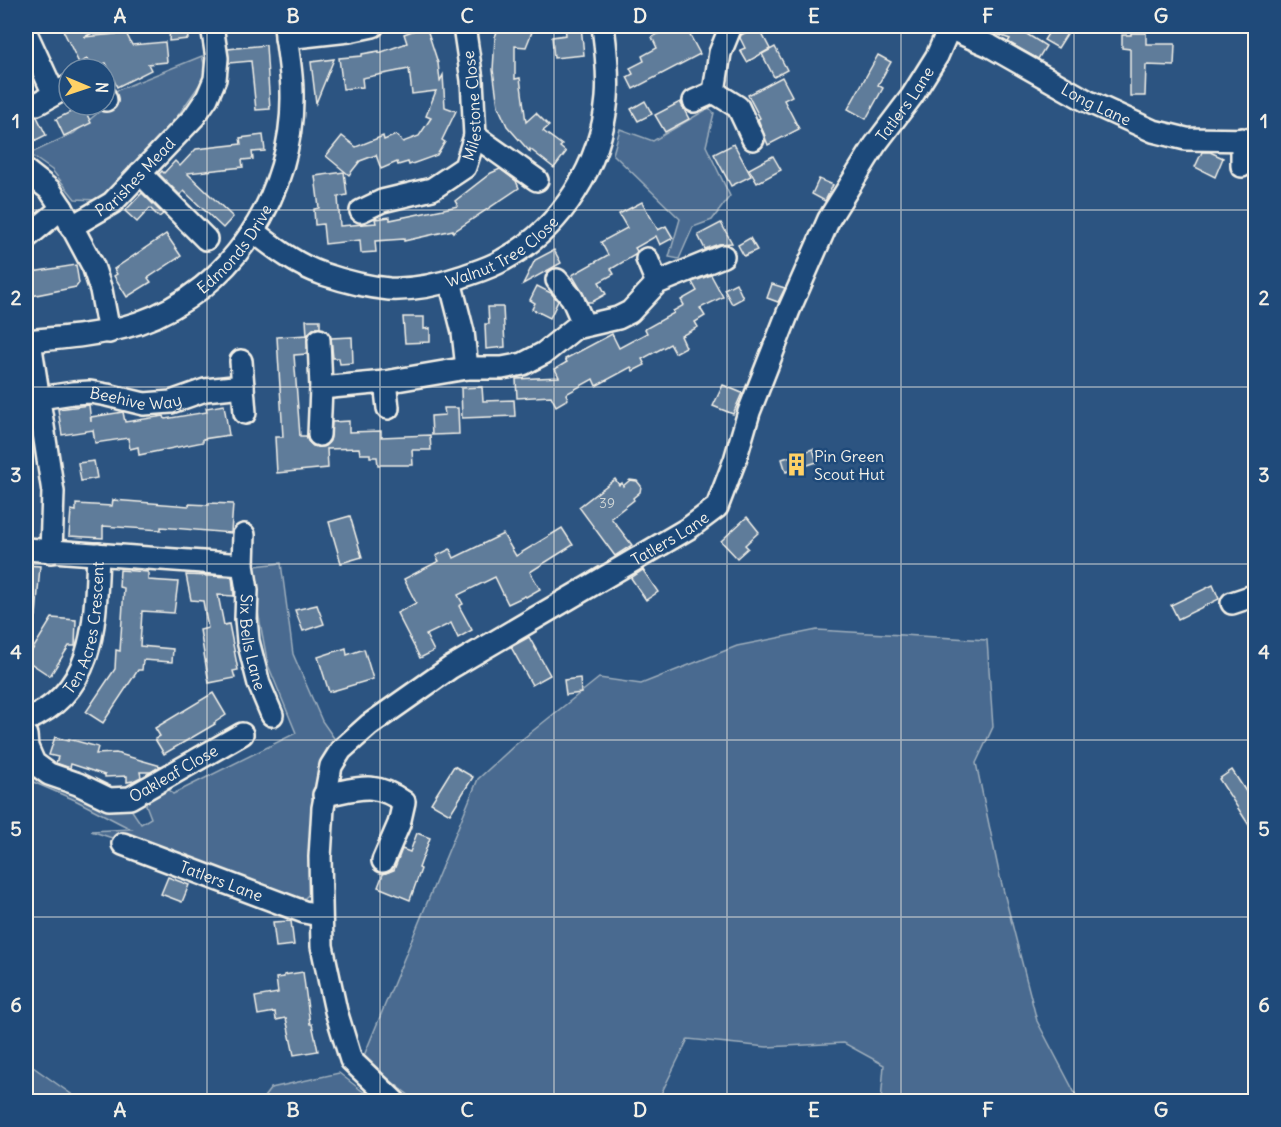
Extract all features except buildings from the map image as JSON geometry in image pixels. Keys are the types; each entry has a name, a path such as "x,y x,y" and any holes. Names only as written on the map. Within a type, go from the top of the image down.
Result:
{"street":[{"name":"Parishes Mead","path":"26,238 66,218 112,203 140,173 201,122 215,79 217,58 212,26"},
{"path":"285,32 349,31 373,26"},
{"name":"Milestone Close","path":"361,211 379,192 432,189 465,167 475,136 472,80 464,26"},
{"name":"Walnut Tree Close","path":"253,231 289,258 321,274 365,285 408,288 450,281 485,269 518,252 555,219 582,182 597,144 607,98 603,26"},
{"path":"714,92 720,53 731,26"},
{"name":"Long Lane","path":"950,27 990,46 1087,101 1153,131 1186,139 1249,139"},
{"name":"Tatlers Lane","path":"395,1101 351,1060 336,1011 322,946 320,857 324,795 331,766 342,750 369,725 450,668 689,528 717,507 735,460 749,412 828,219 875,145 912,96 937,56 950,27"},
{"name":"Edmonds Drive","path":"28,341 109,332 139,323 167,311 184,300 233,259 272,198 284,165 291,121 292,93 285,32"},
{"path":"26,33 54,95"},
{"path":"694,102 714,92"},
{"path":"714,92 738,107 753,139"},
{"path":"475,136 537,180"},
{"path":"1242,166 1249,139"},
{"path":"26,171 50,190 96,276 109,332"},
{"path":"140,173 206,239"},
{"path":"321,388 385,382 467,368 502,368 532,360 575,328 624,315 666,278 723,256"},
{"path":"647,259 666,278"},
{"path":"557,280 572,298 584,325"},
{"path":"450,281 463,333 467,368"},
{"path":"319,435 320,340"},
{"path":"26,549 51,552 53,492 32,399 28,341"},
{"path":"241,361 245,413"},
{"path":"385,382 388,408"},
{"name":"Beehive Way","path":"32,399 90,393 107,394 144,404 171,402 205,390 243,386"},
{"name":"Six Bells Lane","path":"244,535 243,565 247,590 248,641 260,684 272,715"},
{"name":"Ten Acres Crescent","path":"26,720 39,715 68,690 83,663 94,629 98,554 51,552"},
{"path":"98,554 243,565"},
{"path":"1232,603 1256,595"},
{"name":"Oakleaf Close","path":"26,735 30,756 39,768 100,796 120,800 130,798 242,734"},
{"path":"324,795 369,787 390,792 404,802 399,824 383,861"},
{"name":"Tatlers Lane","path":"123,844 304,912 320,915"}],"shaded area":[{"path":"202,56 207,74 163,137 97,200 75,199 52,170 29,154 74,133 93,117 117,117 117,90"},
{"path":"709,108 714,113 706,146 730,196 712,220 693,227 679,259 669,257 680,219 613,154 620,129 653,141"},
{"path":"281,563 293,654 322,721 336,741 312,891 305,898 297,899 91,831 131,829 75,800 26,779 26,763 131,809 141,824 151,818 146,805 147,800 165,785 173,794 296,733 268,665 256,601 255,566"},
{"path":"817,630 987,640 993,727 976,763 1000,877 1037,1021 1079,1101 881,1101 884,1065 844,1043 767,1047 688,1039 657,1102 416,1101 363,1058 478,779 515,745 599,678 641,684 737,646"},
{"path":"26,1062 81,1101 26,1101"},
{"path":"339,1073 375,1101 261,1101 271,1088"}],"place":[{"name":"Pin Green Scout Hut","path":"796,465"}]}
